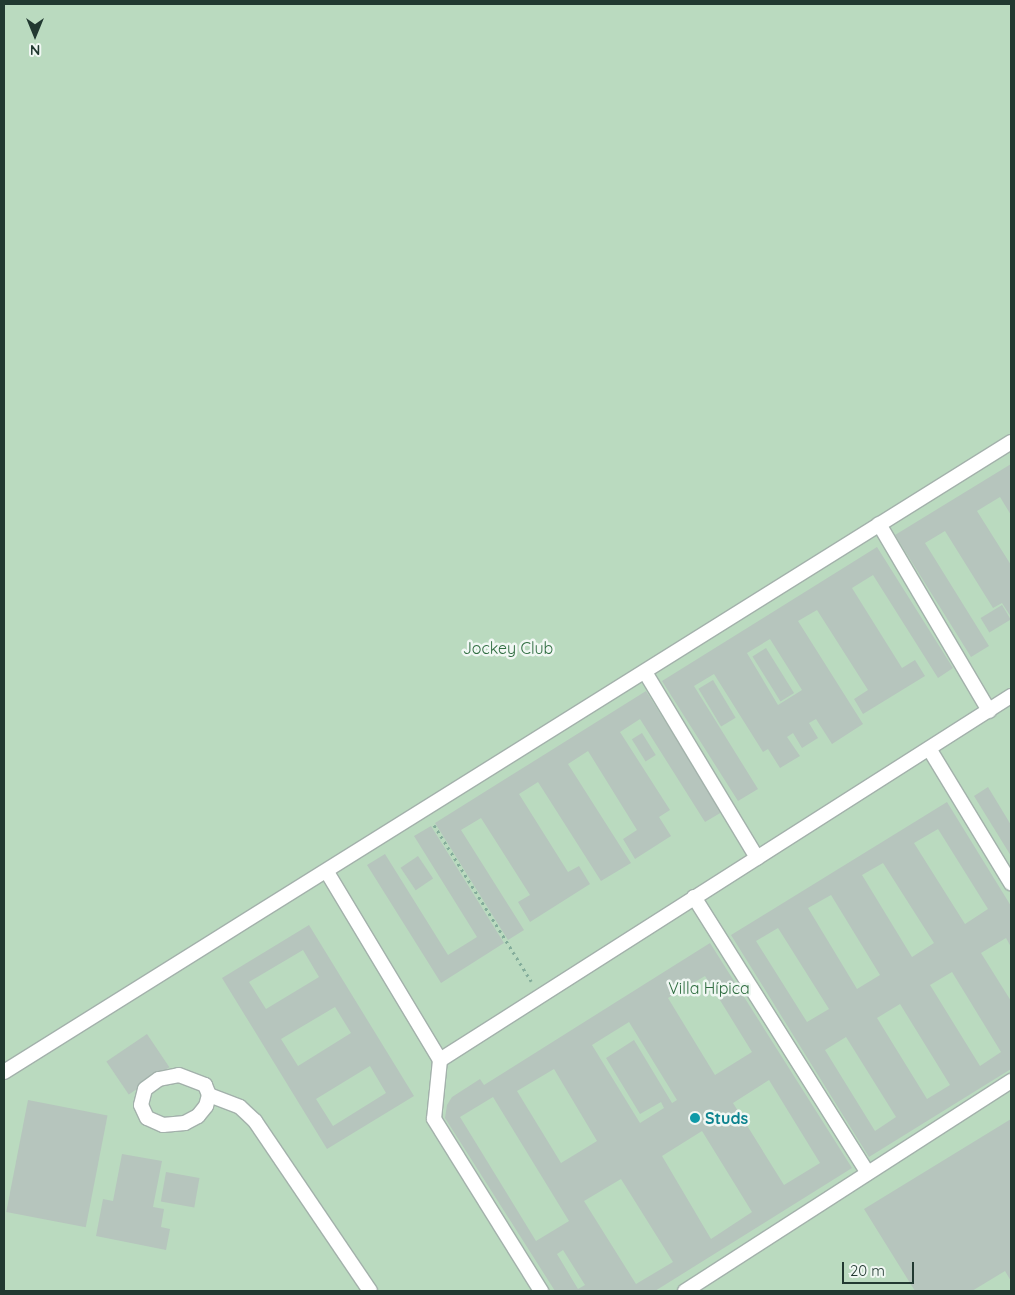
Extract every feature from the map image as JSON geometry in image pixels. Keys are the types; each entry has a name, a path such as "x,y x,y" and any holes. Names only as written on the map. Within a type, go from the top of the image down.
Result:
{"lane":[{"path":"4,1072 327,872 1011,442"},
{"path":"879,524 989,711"},
{"path":"645,672 757,858"},
{"path":"440,1060 539,995 930,750 1011,696"},
{"path":"930,750 1011,883"},
{"path":"327,872 440,1060 434,1119 541,1291"},
{"path":"694,897 868,1173"},
{"path":"209,1095 206,1106 198,1116 184,1123 163,1125 147,1118 141,1105 145,1089 159,1079 178,1075 205,1084 209,1095 240,1107 255,1121 370,1291"},
{"path":"685,1291 1011,1081"}],"path":[{"path":"424,810 539,995"}],"green space":[{"name":"Jockey Club","path":"4,4 1011,4 1011,1291 4,1291"}],"building":[{"path":"1011,464 1011,515 1000,497 977,511 1011,565 1011,617 1002,603 993,608 945,531 925,543 989,646 971,657 895,535"},
{"path":"877,547 953,668 938,678 873,575 852,588 902,668 915,660 925,676 863,714 854,699 868,690 817,610 798,621 863,724 832,744 816,719 809,723 818,738 802,748 793,733 787,737 800,756 780,768 768,749 763,752 714,674 694,686 758,789 738,801 662,681","holes":["770,639 802,690 778,705 747,653"]},
{"path":"1002,605 1011,620 989,632 981,618"},
{"path":"766,648 794,693 781,701 752,656"},
{"path":"713,680 736,718 721,726 698,689"},
{"path":"646,691 722,812 705,822 640,719 620,732 670,810 659,817 671,836 635,859 623,839 637,830 588,751 568,764 631,863 601,881 538,782 519,794 568,872 579,866 590,884 530,922 518,902 530,895 481,818 461,830 524,930 508,940 435,823"},
{"path":"642,733 656,755 646,761 632,739"},
{"path":"988,787 1011,825 1011,856 974,796"},
{"path":"947,802 1011,906 1011,947 1006,938 981,953 1011,1001 1011,1069 869,1157 731,935","holes":["938,829 988,909 965,924 914,843","883,863 934,943 912,957 862,875","831,895 880,975 857,989 808,908","778,928 829,1009 807,1022 756,941","952,972 1001,1052 980,1066 930,985","900,1004 950,1085 927,1099 877,1018","846,1037 896,1117 875,1131 825,1050"]},
{"path":"431,826 504,943 441,983 367,865 385,854 448,955 477,937 414,836"},
{"path":"418,856 433,878 416,890 401,868"},
{"path":"309,925 414,1096 327,1149 222,978","holes":["303,950 319,977 266,1009 249,982","335,1007 351,1033 298,1066 281,1039","370,1066 386,1093 333,1126 316,1099"]},
{"name":"Studs","path":"710,943 852,1168 655,1291 555,1291 445,1118 447,1105 452,1097 480,1079 484,1085","holes":["705,976 752,1052 715,1075 668,998","629,1022 677,1100 672,1103 634,1040 606,1058 640,1114 661,1102 664,1108 640,1123 592,1045","554,1069 597,1141 561,1163 517,1091","769,1080 820,1163 784,1185 733,1103","493,1097 569,1221 536,1241 460,1117","702,1131 752,1212 711,1239 662,1156","621,1179 673,1262 636,1284 584,1201","563,1250 585,1285 578,1289 557,1254"]},
{"path":"147,1034 169,1067 129,1095 106,1061"},
{"path":"28,1100 108,1115 86,1227 6,1212"},
{"path":"1011,1119 1011,1281 1005,1271 972,1291 915,1291 864,1209"},
{"path":"122,1154 162,1161 153,1207 164,1209 161,1227 170,1229 166,1250 96,1236 103,1199 113,1201"},
{"path":"166,1172 199,1178 194,1207 161,1202"}],"place":[{"name":"Studs","path":"695,1118"}],"park label":[{"name":"Villa Hípica","path":"709,988"}]}
